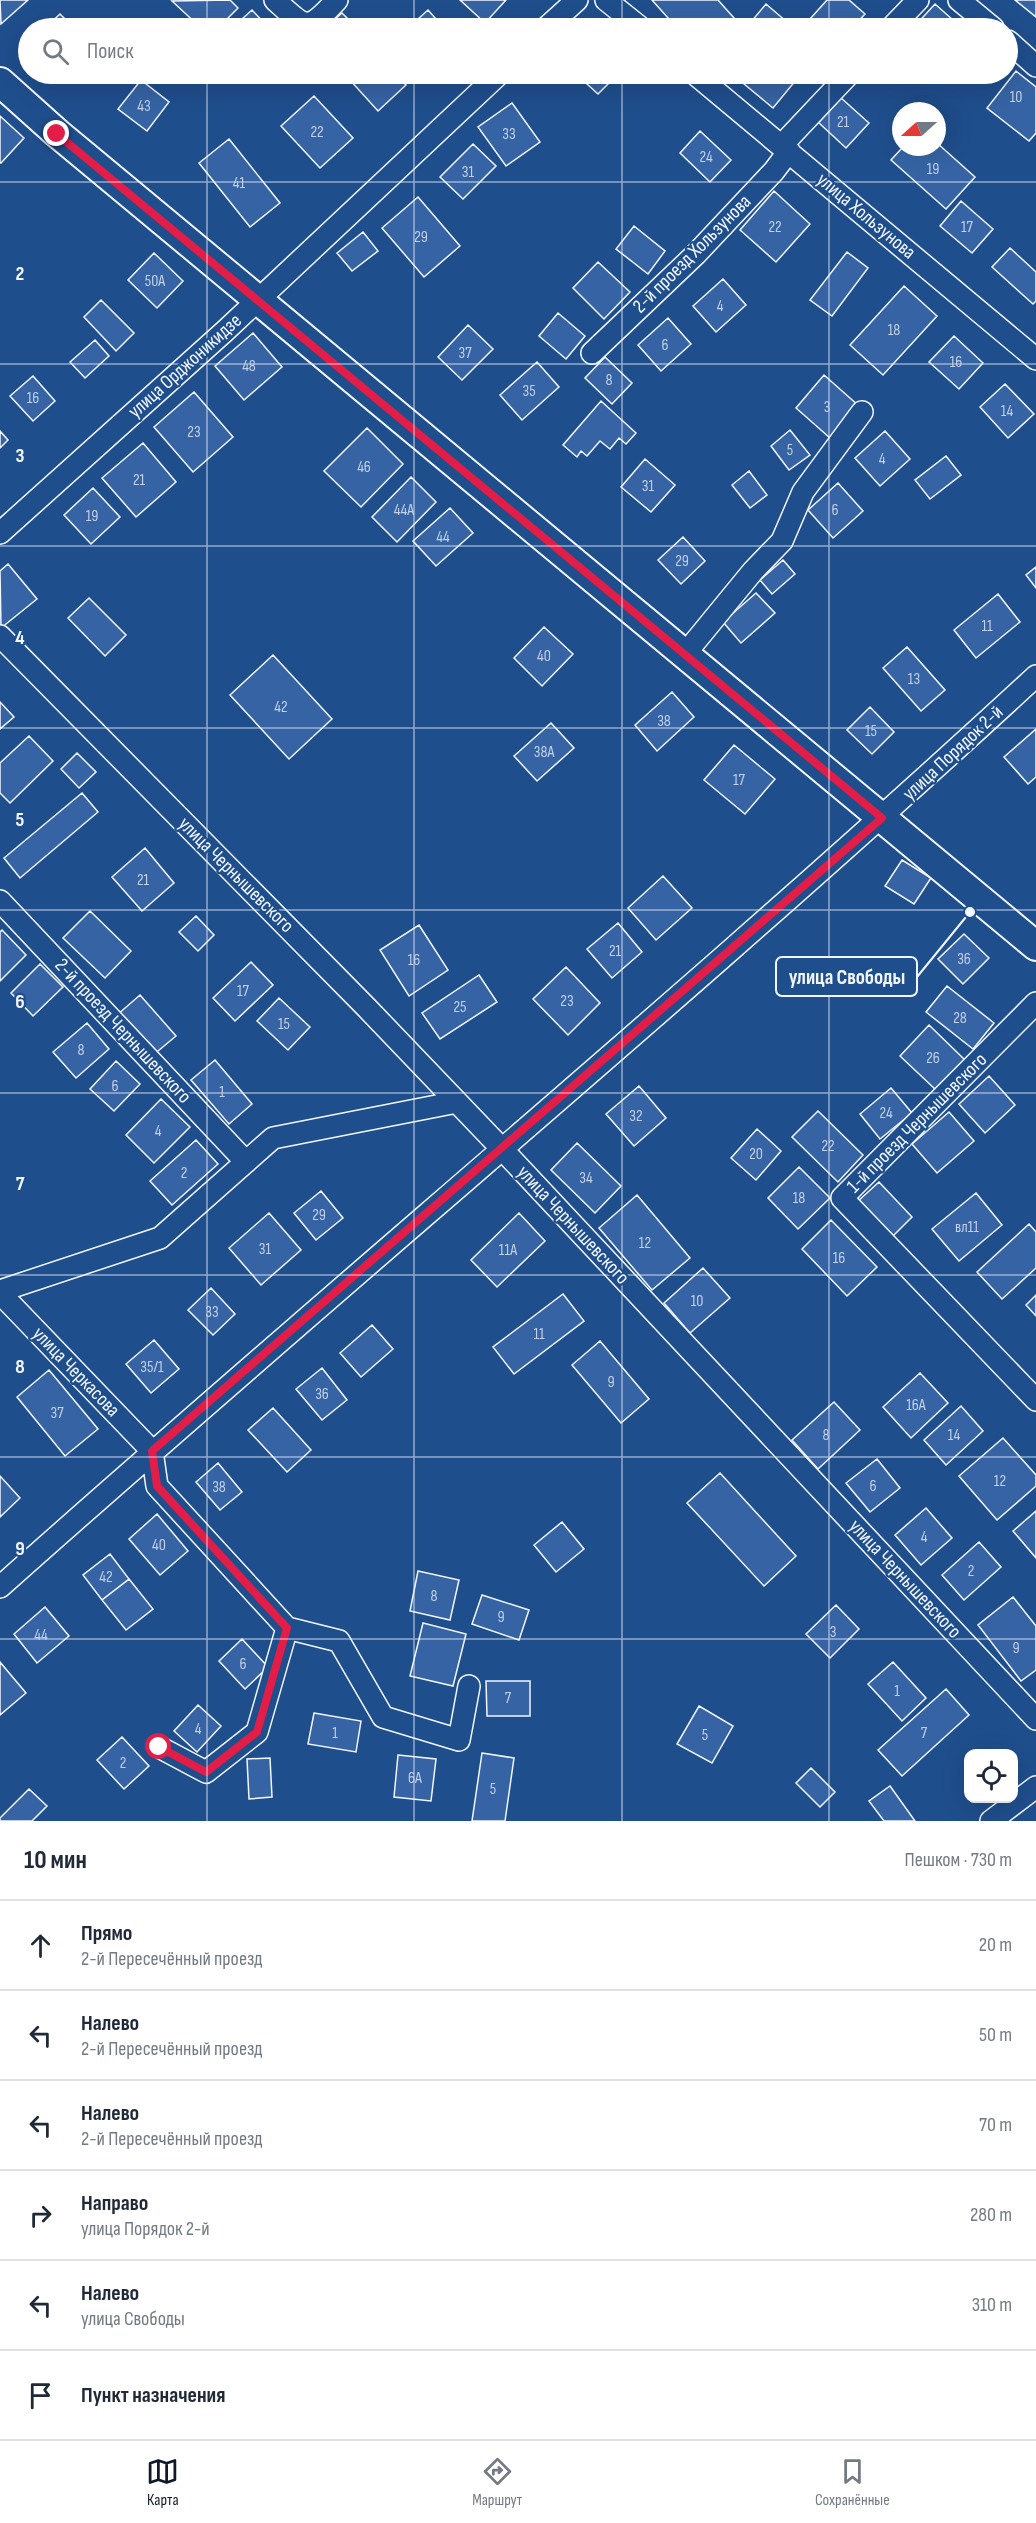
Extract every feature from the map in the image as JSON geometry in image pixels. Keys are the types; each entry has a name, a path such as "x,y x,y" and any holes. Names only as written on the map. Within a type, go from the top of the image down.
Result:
{"main road":[{"path":"0,82 57,134 1036,946"}],"street":[{"path":"275,0 295,18"},
{"path":"319,18 337,0"},
{"path":"557,18 577,0"},
{"path":"606,0 628,18"},
{"path":"901,18 918,0"},
{"path":"959,0 981,18"},
{"path":"1018,50 1036,66"},
{"name":"улица Орджоникидзе","path":"0,532 258,300 488,84"},
{"name":"улица Хользунова","path":"707,84 1036,359"},
{"name":"2-й проезд Хользунова","path":"592,353 696,254 774,171 786,148 840,84"},
{"path":"684,654 753,571 782,541 803,492 862,412"},
{"name":"улица Чернышевского","path":"0,636 502,1149 1036,1719"},
{"name":"улица Порядок 2-й","path":"0,1587 152,1451 882,818 1036,676"},
{"name":"2-й проезд Чернышевского","path":"0,901 246,1162"},
{"name":"1-й проезд Чернышевского","path":"1036,1003 842,1198 1036,1400"},
{"path":"0,1292 160,1238 273,1138 457,1102"},
{"name":"улица Черкасова","path":"0,1292 152,1451"},
{"path":"152,1451 157,1486 287,1628 339,1641 383,1717 459,1740 469,1686"},
{"path":"159,1747 206,1772 257,1732 287,1628"},
{"path":"991,1821 1036,1787"}],"building":[{"path":"0,0 28,0 1,24"},
{"path":"230,0 238,8 228,18 190,18 172,1"},
{"path":"460,0 506,0 490,18 480,18"},
{"path":"652,0 718,0 734,18 668,18"},
{"path":"827,0 849,0 865,14 861,18 811,18"},
{"path":"1015,0 1036,0 1036,17"},
{"path":"766,4 782,18 754,18"},
{"path":"935,4 951,18 922,18"},
{"path":"252,10 260,18 243,18"},
{"path":"428,10 435,18 419,18"},
{"path":"342,13 347,18 336,18"},
{"path":"1018,73 1036,87 1036,133 1029,141 987,108 1006,84 1018,84"},
{"path":"138,84 146,84 169,102 147,131 118,109"},
{"path":"354,84 406,85 378,111"},
{"path":"587,84 608,84 598,94"},
{"path":"744,84 793,84 773,108"},
{"path":"314,96 353,138 320,168 281,126"},
{"path":"840,97 869,123 846,148 818,122"},
{"path":"512,103 540,142 506,166 478,127"},
{"path":"0,116 24,138 1,163 0,163"},
{"path":"700,131 731,160 710,182 680,153"},
{"path":"229,139 280,203 250,227 199,163"},
{"path":"473,144 496,166 463,199 440,177"},
{"path":"946,151 975,177 946,209 891,160 895,156 946,156"},
{"path":"774,191 810,224 776,262 740,230"},
{"path":"418,197 460,246 424,277 382,228"},
{"path":"961,201 993,229 972,253 940,226"},
{"path":"634,226 665,251 648,274 616,249"},
{"path":"363,232 378,251 352,271 337,253"},
{"path":"1010,248 1036,272 1036,301 1033,304 992,267"},
{"path":"847,252 868,268 832,316 810,300"},
{"path":"154,253 183,281 157,308 128,280"},
{"path":"598,262 630,292 604,319 573,288"},
{"path":"723,279 746,305 716,332 693,306"},
{"path":"904,286 937,316 883,375 850,345"},
{"path":"101,300 134,333 116,351 84,317"},
{"path":"558,313 585,336 566,359 539,336"},
{"path":"668,318 691,344 661,371 638,345"},
{"path":"468,325 493,349 462,380 438,357"},
{"path":"253,333 282,367 244,400 215,366"},
{"path":"954,336 983,363 959,389 929,362"},
{"path":"95,340 109,356 85,378 70,362"},
{"path":"605,357 632,383 612,404 585,378"},
{"path":"537,362 559,387 522,420 500,395"},
{"path":"824,375 859,406 830,438 796,408"},
{"path":"33,376 55,401 33,421 10,396"},
{"path":"1005,384 1034,414 1008,438 980,407"},
{"path":"194,392 233,437 193,472 154,427"},
{"path":"601,401 636,433 626,444 619,438 610,449 600,441 587,456 581,451 577,457 563,445"},
{"path":"367,428 403,464 361,507 324,471"},
{"path":"790,430 810,455 789,470 771,446"},
{"path":"0,431 8,440 0,448"},
{"path":"885,431 910,459 880,486 855,458"},
{"path":"143,443 176,482 136,517 102,478"},
{"path":"946,456 961,475 930,499 915,480"},
{"path":"645,459 675,485 651,512 621,487"},
{"path":"749,471 767,495 750,508 732,485"},
{"path":"411,477 436,502 397,542 372,517"},
{"path":"838,483 863,511 833,538 808,510"},
{"path":"93,488 120,517 91,544 64,515"},
{"path":"450,508 473,533 436,566 413,541"},
{"path":"683,537 705,561 681,584 658,560"},
{"path":"783,560 795,574 772,594 760,580"},
{"path":"8,564 37,599 1,628 0,571"},
{"path":"1036,567 1036,588 1026,575"},
{"path":"756,593 775,613 741,643 723,622"},
{"path":"998,594 1020,622 976,658 954,630"},
{"path":"89,598 126,635 105,656 68,618"},
{"path":"544,627 573,654 542,686 514,658"},
{"path":"907,647 945,690 921,711 883,668"},
{"path":"273,655 332,719 289,759 230,695"},
{"path":"672,692 694,717 657,751 635,725"},
{"path":"0,702 14,717 0,729"},
{"path":"870,707 894,732 872,754 847,730"},
{"path":"551,723 574,748 537,781 514,756"},
{"path":"1036,729 1036,777 1028,784 1004,757"},
{"path":"29,736 53,761 10,803 0,793 0,763"},
{"path":"734,745 775,779 745,814 704,780"},
{"path":"77,753 96,772 79,788 61,769"},
{"path":"82,793 98,812 20,878 4,858"},
{"path":"145,848 174,883 142,911 112,877"},
{"path":"902,860 931,878 914,904 885,886"},
{"path":"663,876 692,908 656,940 628,908"},
{"path":"90,911 131,951 105,978 63,938"},
{"path":"196,916 214,935 198,951 179,932"},
{"path":"618,923 642,952 612,978 587,949"},
{"path":"419,925 448,970 409,996 380,950"},
{"path":"2,930 26,955 0,981 0,932"},
{"path":"964,934 989,958 963,984 938,959"},
{"path":"251,962 273,985 235,1021 213,998"},
{"path":"40,964 63,987 33,1016 11,993"},
{"path":"566,967 600,1003 568,1035 533,999"},
{"path":"479,975 497,1002 440,1039 422,1013"},
{"path":"947,986 994,1023 973,1049 926,1012"},
{"path":"140,995 176,1036 152,1056 117,1015"},
{"path":"279,998 310,1027 288,1050 257,1021"},
{"path":"87,1023 109,1049 76,1078 53,1052"},
{"path":"929,1025 965,1060 936,1090 900,1056"},
{"path":"215,1060 252,1104 229,1124 191,1080"},
{"path":"116,1061 140,1084 114,1111 90,1089"},
{"path":"989,1076 1015,1105 985,1133 959,1104"},
{"path":"639,1086 666,1118 634,1146 606,1114"},
{"path":"891,1088 912,1113 880,1139 860,1114"},
{"path":"161,1099 190,1127 154,1163 126,1135"},
{"path":"818,1111 863,1155 838,1182 792,1137"},
{"path":"949,1112 974,1141 937,1173 912,1144"},
{"path":"757,1129 781,1151 756,1180 731,1158"},
{"path":"196,1140 218,1164 172,1205 150,1181"},
{"path":"577,1143 621,1186 595,1213 551,1170"},
{"path":"799,1167 830,1198 798,1229 768,1198"},
{"path":"879,1182 912,1217 891,1238 857,1202"},
{"path":"321,1191 343,1218 316,1240 294,1213"},
{"path":"976,1193 1002,1225 959,1261 932,1229"},
{"path":"637,1195 690,1258 652,1290 599,1228"},
{"path":"269,1213 301,1250 261,1285 229,1248"},
{"path":"519,1213 545,1241 497,1287 471,1260"},
{"path":"831,1220 877,1267 847,1296 802,1249"},
{"path":"1029,1224 1036,1232 1036,1268 1002,1299 977,1272"},
{"path":"703,1268 730,1298 690,1333 664,1303"},
{"path":"211,1288 235,1314 213,1335 188,1310"},
{"path":"563,1294 584,1321 514,1374 493,1347"},
{"path":"1036,1295 1036,1316 1026,1305"},
{"path":"372,1325 393,1349 361,1377 340,1353"},
{"path":"154,1340 179,1369 151,1393 126,1364"},
{"path":"600,1341 649,1399 621,1423 572,1365"},
{"path":"322,1368 347,1400 322,1420 296,1389"},
{"path":"49,1370 98,1429 65,1456 17,1397"},
{"path":"920,1373 948,1403 911,1438 883,1407"},
{"path":"834,1402 860,1430 818,1469 792,1440"},
{"path":"961,1406 983,1431 946,1465 924,1440"},
{"path":"273,1408 311,1450 287,1472 248,1430"},
{"path":"1003,1438 1036,1475 1036,1486 997,1520 959,1476"},
{"path":"877,1459 900,1488 870,1512 846,1483"},
{"path":"218,1463 242,1492 220,1510 196,1482"},
{"path":"720,1473 796,1556 764,1586 687,1503"},
{"path":"0,1476 20,1498 0,1517"},
{"path":"926,1508 952,1538 921,1565 895,1535"},
{"path":"1036,1511 1036,1558 1013,1531"},
{"path":"157,1514 188,1551 160,1575 129,1539"},
{"path":"562,1522 584,1549 556,1572 534,1545"},
{"path":"979,1542 1001,1567 964,1600 942,1575"},
{"path":"110,1554 129,1579 102,1600 83,1575"},
{"path":"418,1571 459,1580 450,1620 410,1611"},
{"path":"129,1579 153,1609 126,1630 102,1600"},
{"path":"482,1595 529,1610 519,1640 472,1624"},
{"path":"1013,1597 1036,1626 1036,1670 1021,1681 978,1625"},
{"path":"836,1605 859,1629 830,1658 806,1634"},
{"path":"45,1607 69,1636 37,1663 14,1634"},
{"path":"423,1623 466,1634 453,1686 410,1676"},
{"path":"242,1639 268,1667 245,1689 219,1661"},
{"path":"0,1662 26,1693 0,1715"},
{"path":"893,1662 926,1698 902,1721 868,1684"},
{"path":"486,1681 530,1681 530,1716 487,1716"},
{"path":"946,1689 969,1715 902,1776 878,1750"},
{"path":"198,1705 221,1726 197,1752 174,1731"},
{"path":"699,1706 733,1726 712,1763 677,1744"},
{"path":"314,1713 361,1721 356,1752 308,1744"},
{"path":"122,1737 149,1766 124,1789 97,1760"},
{"path":"482,1753 514,1758 505,1821 472,1821"},
{"path":"398,1755 436,1759 431,1801 394,1797"},
{"path":"270,1758 272,1797 249,1799 247,1759"},
{"path":"811,1768 835,1792 820,1807 796,1783"},
{"path":"890,1786 915,1821 884,1821 869,1801"},
{"path":"29,1789 47,1806 32,1821 0,1821 0,1818"}],"place":[{"name":"улица Свободы","path":"970,912"}],"route":[{"path":"57,134 882,818 152,1451 157,1486 287,1628 257,1732 206,1772 159,1747"}]}
